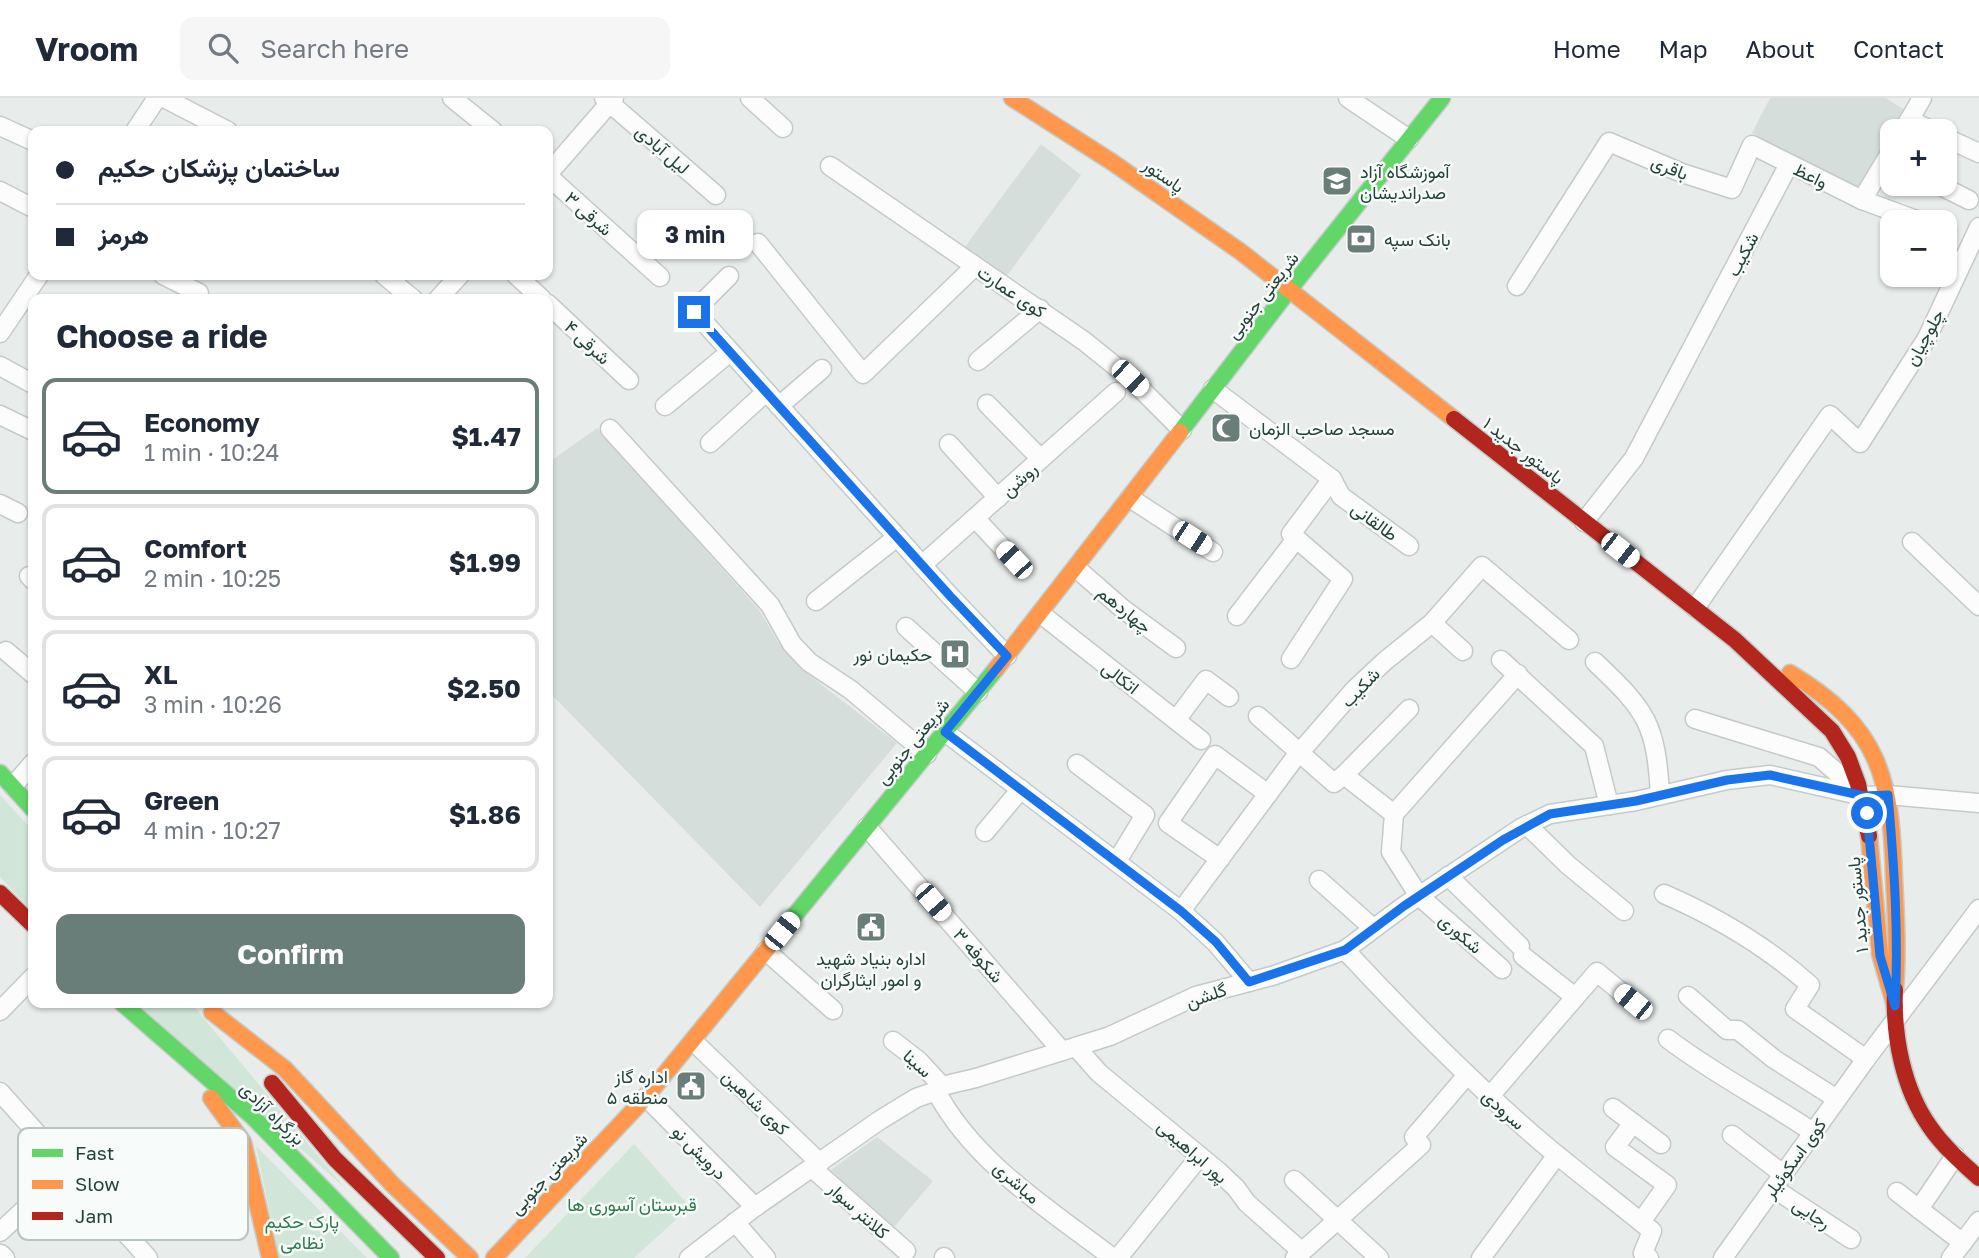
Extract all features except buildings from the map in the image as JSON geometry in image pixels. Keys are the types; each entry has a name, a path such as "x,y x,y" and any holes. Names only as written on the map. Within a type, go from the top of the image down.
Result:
{"main road":[{"name":"پاستور","path":"1012,98 1241,252 1289,290"},
{"name":"شریعتی جنوبی","path":"494,1258 646,1097 693,1041 1041,614 1289,290 1442,98"},
{"name":"پاستور جدید ۱","path":"1289,290 1735,640 1832,731 1843,747 1864,796 1870,830 1880,956 1895,1012 1905,1073 1918,1108 1934,1132 1979,1178"},
{"name":"پاستور جدید ۱","path":"1735,640 1797,677 1850,720 1867,740 1888,795 1893,843 1898,958 1895,1012"},
{"path":"0,773 28,803"},
{"path":"0,893 28,920"},
{"name":"بزرگراه آزادی","path":"128,1008 253,1117 391,1258"},
{"path":"209,1008 285,1069 393,1185 467,1257"},
{"name":"بزرگراه آزادی","path":"209,1008 335,1159 437,1258"},
{"path":"178,1052 233,1128"},
{"path":"248,1164 268,1251"}],"street":[{"path":"138,126 157,98"},
{"path":"164,98 218,126"},
{"path":"452,98 487,126"},
{"path":"750,98 783,128"},
{"path":"1348,98 1409,139"},
{"path":"1910,119 1922,98"},
{"path":"553,169 609,100"},
{"name":"لیل آبادی","path":"609,100 716,195"},
{"path":"0,125 28,139"},
{"name":"باقری","path":"1517,286 1609,142 1682,173 1732,189"},
{"path":"1957,143 1979,153"},
{"name":"واعظ","path":"1732,189 1752,145 1862,200 1889,210"},
{"name":"شکیب","path":"1584,522 1634,458 1789,164"},
{"name":"کوی عمارت","path":"830,166 1040,309 1130,378 1182,430"},
{"path":"1862,200 1880,172"},
{"name":"۳ شرقی","path":"553,180 660,277"},
{"path":"0,191 28,205"},
{"path":"1957,194 1969,200"},
{"name":"چلوچیان","path":"1695,608 1830,415 1860,443 1927,338 1977,237"},
{"path":"758,243 863,374 975,266"},
{"path":"729,276 694,312 1007,656"},
{"path":"0,333 36,280"},
{"path":"173,280 199,293"},
{"path":"390,280 407,294"},
{"path":"443,294 455,280"},
{"path":"521,280 537,294"},
{"name":"۴ شرقی","path":"553,309 629,380"},
{"path":"978,361 1040,309"},
{"path":"665,406 730,352"},
{"path":"0,366 28,381"},
{"path":"779,406 822,369"},
{"name":"طالقانی","path":"1213,389 1332,479 1341,496 1409,546"},
{"path":"710,443 766,392"},
{"name":"روشن","path":"922,565 1116,392"},
{"path":"987,404 1041,459"},
{"path":"0,415 28,429"},
{"path":"610,429 771,605 792,644 808,662 850,691 927,754"},
{"path":"949,444 998,498"},
{"path":"1291,659 1343,579 1291,534 1332,479"},
{"path":"1130,498 1213,552"},
{"path":"0,504 18,513"},
{"path":"975,518 1014,560"},
{"path":"816,601 897,537"},
{"path":"1237,616 1296,539"},
{"path":"1912,542 1979,606"},
{"name":"شکیب","path":"1181,911 1300,753 1361,684 1432,623 1482,566 1569,640"},
{"name":"چهاردهم","path":"1076,568 1123,609 1176,648"},
{"name":"اتکالی","path":"1041,614 1201,740"},
{"path":"1432,623 1463,651"},
{"path":"906,627 978,692"},
{"path":"6,651 28,670"},
{"path":"1501,660 1594,746 1609,805"},
{"path":"1595,662 1630,695 1644,714 1658,755 1660,795"},
{"path":"1258,716 1300,753 1394,814 1518,674"},
{"path":"1177,720 1206,680 1228,697"},
{"path":"1339,779 1409,709"},
{"path":"1695,719 1819,757 1864,796"},
{"path":"945,732 1181,911 1216,942 1249,982"},
{"path":"1220,859 1168,823 1215,755 1268,794"},
{"path":"1077,764 1145,814 1117,861"},
{"path":"13,786 28,769"},
{"name":"گلشن","path":"688,1258 755,1207 916,1098 1110,1036 1196,996 1249,982 1345,950 1448,876 1527,825 1550,814 1609,805 1727,780 1770,775 1864,796 1888,795 1979,803"},
{"path":"985,832 1021,789"},
{"name":"شکوری","path":"1394,814 1391,852 1419,896 1502,969"},
{"path":"1527,825 1568,865 1624,911"},
{"name":"شکوفه ۳","path":"867,827 1069,1049"},
{"path":"1448,876 1521,951 1576,998"},
{"path":"1319,880 1373,928"},
{"path":"1664,894 1717,918 1791,968 1810,985 1795,1009 1866,1059"},
{"name":"کوی اسکوئیلر","path":"1723,1258 1866,1059 1895,1012 1979,909"},
{"name":"سرودی","path":"1345,950 1417,1027 1467,1075 1557,1155 1641,1222"},
{"path":"766,951 833,1010"},
{"path":"1490,1096 1597,972 1633,1002"},
{"path":"0,1011 28,981"},
{"path":"1688,996 1727,1030 1738,1030 1774,1059 1837,1099"},
{"path":"1668,1039 1719,1076 1772,1105 1813,1132"},
{"name":"کوی شاهین","path":"693,1041 816,1165"},
{"name":"سینا","path":"893,1041 919,1061 939,1089"},
{"name":"پور ابراهیمی","path":"1069,1049 1236,1188 1247,1203 1298,1254"},
{"path":"1298,1254 1421,1145 1413,1137 1467,1075"},
{"name":"مباشری","path":"939,1089 958,1125 993,1162 1026,1192 1116,1258"},
{"path":"0,1092 33,1128"},
{"name":"درویش نو","path":"646,1097 755,1207"},
{"path":"1613,1108 1661,1144"},
{"path":"1633,1123 1615,1147 1667,1185 1641,1222 1652,1231 1643,1254 1649,1258"},
{"name":"رجایی","path":"1732,1135 1778,1181 1851,1239"},
{"path":"1481,1258 1557,1155"},
{"path":"1116,1258 1200,1156"},
{"path":"1919,1209 1955,1156"},
{"name":"کلانتر سوار","path":"816,1165 906,1251"},
{"path":"1294,1180 1379,1258"},
{"path":"1897,1192 1963,1243"},
{"path":"0,1232 18,1215"},
{"path":"1951,1258 1979,1221"},
{"path":"735,1222 766,1258"},
{"path":"132,1240 148,1258"},
{"path":"252,1258 268,1251"},
{"path":"1,1254 5,1258"}],"shaded area":[{"path":"1770,98 1886,98 1906,111 1901,119 1880,119 1880,156 1860,191 1752,133"},
{"path":"1041,144 1081,175 1006,277 964,248"},
{"path":"597,428 759,610 778,642 818,682 897,743 760,907 553,696 553,459"},
{"path":"877,1137 933,1181 890,1232 825,1174"}],"green space":[{"path":"0,795 28,826 28,907 0,877"},
{"path":"143,1008 195,1008 345,1188"},
{"name":"قبرستان آسوری ها","path":"634,1144 690,1207 634,1258 525,1258"},
{"name":"پارک حکیم نظامی","path":"256,1146 367,1258 279,1258"}],"traffic: fast":[{"path":"1180,432 1442,98"},
{"path":"790,921 996,669"},
{"path":"0,773 28,804"},
{"path":"128,1008 253,1117 391,1258"}],"traffic: slow":[{"path":"1012,98 1112,162 1241,252 1454,419"},
{"path":"996,669 1180,432"},
{"path":"1790,673 1820,693 1844,714 1862,736 1875,759 1884,784 1892,843 1896,934 1895,990"},
{"path":"1869,836 1880,954 1895,1006"},
{"path":"494,1258 646,1097 790,921"},
{"path":"212,1012 285,1069 393,1185 470,1258"},
{"path":"211,1098 233,1128"},
{"path":"248,1163 270,1258"}],"traffic: jam":[{"path":"1454,419 1735,640 1832,731 1848,757 1858,784 1869,836"},
{"path":"0,893 28,920"},
{"path":"1895,990 1898,1044 1913,1096 1935,1134 1979,1178"},
{"path":"272,1083 335,1159 437,1258"}],"place":[{"name":"آموزشگاه آزاد صدراندیشان","path":"1337,181"},
{"name":"بانک سپه","path":"1361,239"},
{"name":"مسجد صاحب الزمان","path":"1226,428"},
{"name":"حکیمان نور","path":"955,654"},
{"name":"اداره بنیاد شهید و امور ایثارگران","path":"871,927"},
{"name":"اداره گاز منطقه ۵","path":"691,1086"}],"route":[{"path":"694,312 1007,656 945,732 1181,911 1216,942 1249,982 1345,950 1404,906 1521,828 1550,814 1636,801 1727,780 1770,775 1864,796 1888,795 1898,958 1895,1006 1880,956 1867,813"}]}
